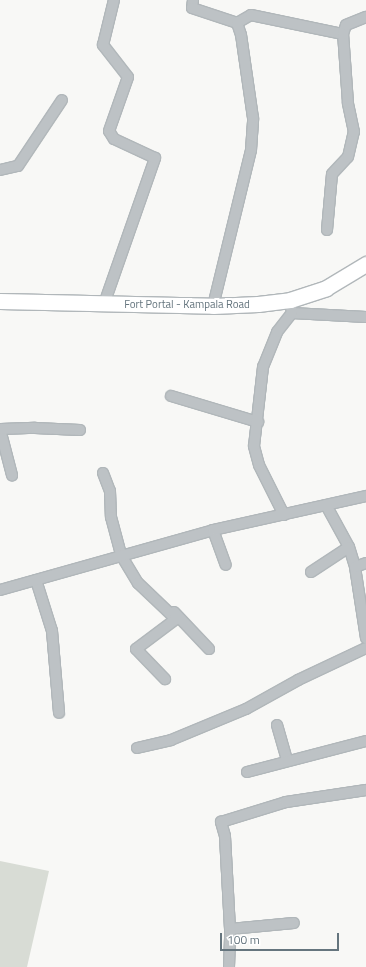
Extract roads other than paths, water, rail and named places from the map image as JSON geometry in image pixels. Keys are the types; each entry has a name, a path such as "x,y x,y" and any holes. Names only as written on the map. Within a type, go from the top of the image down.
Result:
{"main road":[{"name":"Fort Portal - Kampala Road","path":"1,304 291,307 366,264"}],"street":[{"path":"104,304 155,158 114,139 109,131 128,77 103,45 114,0"},
{"path":"193,0 192,8 237,22 251,15 343,34"},
{"path":"327,230 332,174 348,157 354,132 348,103 343,34 346,25 366,17"},
{"path":"213,306 251,150 253,118 241,35 237,22"},
{"path":"0,170 18,166 62,100"},
{"path":"284,515 258,464 254,446 258,422 263,367 277,332 291,307 366,317"},
{"path":"171,396 258,422"},
{"path":"12,475 0,429 35,428 80,430"},
{"path":"103,473 110,491 112,517 121,555 138,583 176,620 136,649 165,679"},
{"path":"0,590 213,530 366,496"},
{"path":"326,505 349,547 355,567 366,638"},
{"path":"213,530 226,565"},
{"path":"311,572 349,547"},
{"path":"355,567 366,563"},
{"path":"36,580 52,631 59,713"},
{"path":"171,615 175,611 208,649"},
{"path":"137,748 171,740 246,709 298,680 366,648"},
{"path":"277,725 287,760"},
{"path":"247,772 287,760 366,741"},
{"path":"229,967 230,930 225,836 221,822 286,802 366,790"},
{"path":"230,930 294,924"}]}
